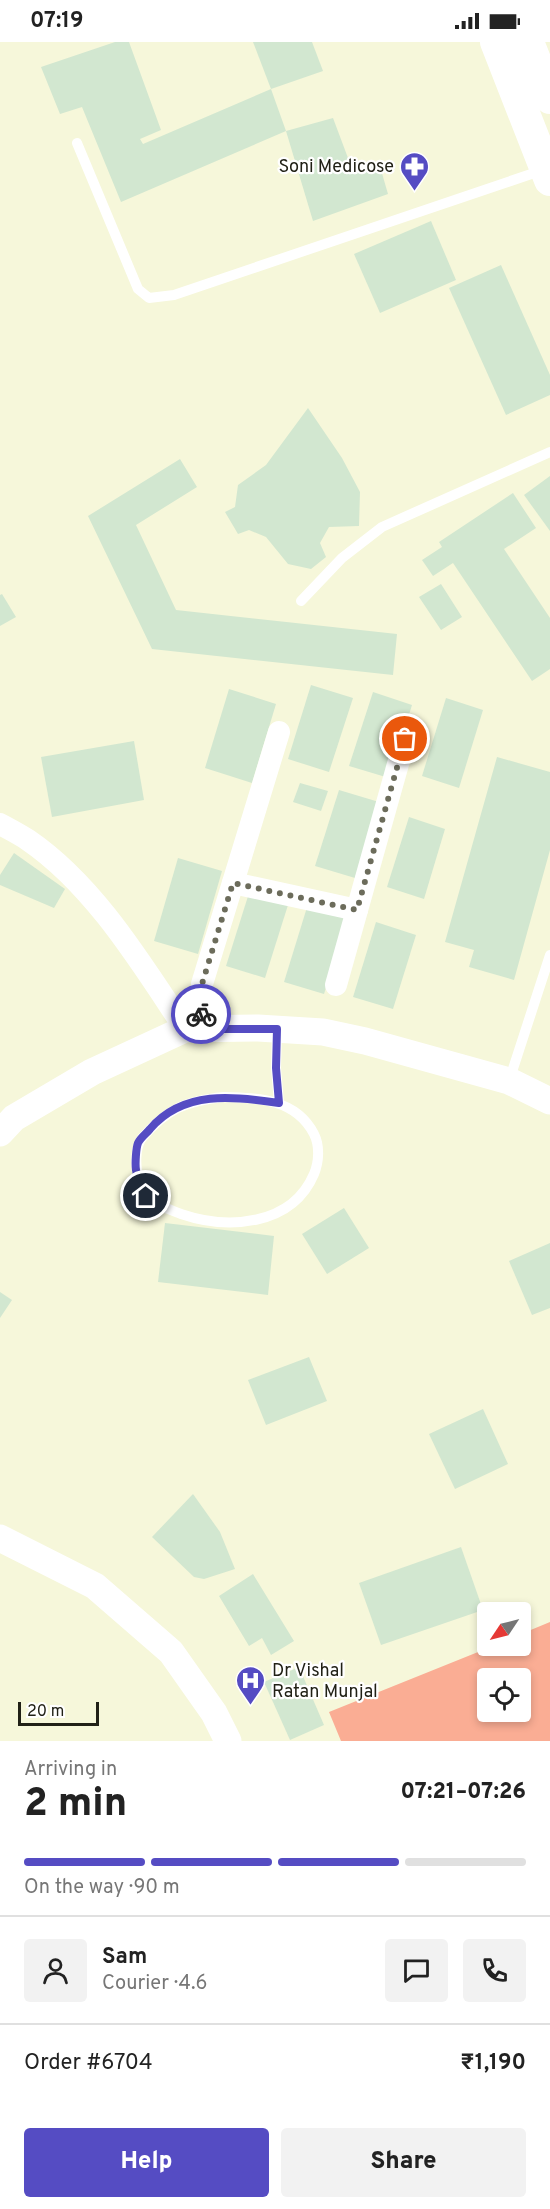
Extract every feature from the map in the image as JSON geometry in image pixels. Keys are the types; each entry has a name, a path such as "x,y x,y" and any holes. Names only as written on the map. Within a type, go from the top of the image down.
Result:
{"main road":[{"path":"496,42 548,174"},
{"path":"528,42 550,98"}],"street":[{"path":"193,1029 202,984 279,732"},
{"path":"336,985 405,739"},
{"path":"0,824 28,840 76,881 130,946 193,1029"},
{"path":"233,883 357,910"},
{"path":"4,1121 92,1072 193,1029 277,1029 323,1032 365,1041 509,1081 550,1101"},
{"path":"0,1539 95,1586 171,1652 214,1713 228,1741"}],"lane":[{"path":"77,142 138,289 149,298 174,296 548,174"},
{"path":"301,601 342,558 382,527 550,452"},
{"path":"509,1081 550,955"},
{"path":"277,1029 276,1068 279,1103"},
{"path":"224,1097 279,1103 303,1116 315,1137 319,1163 308,1189 295,1202 277,1213 256,1220 229,1223 198,1220 170,1210 146,1196 136,1171 138,1143 155,1123 176,1107 199,1100 224,1097"}],"shaded area":[{"path":"550,1622 550,1741 341,1741 329,1712 477,1652 477,1656 531,1656 531,1630"}],"building":[{"path":"115,42 129,42 161,130 140,139 143,144 271,89 286,131 121,202 82,107 60,114 41,67"},
{"path":"253,42 312,42 323,71 271,89"},
{"path":"333,118 354,174 379,163 388,194 313,221 286,131"},
{"path":"431,221 456,280 380,313 354,254"},
{"path":"501,265 550,375 550,395 506,415 449,288"},
{"path":"308,408 342,458 360,492 359,526 329,527 320,543 326,557 311,569 288,564 266,537 249,530 238,534 225,512 235,507 238,485 266,465"},
{"path":"180,459 197,487 136,525 176,610 397,634 393,675 152,649 88,516"},
{"path":"550,476 550,531 524,495"},
{"path":"513,493 536,528 504,549 550,618 550,669 532,681 453,563 433,576 422,560 442,547 439,542"},
{"path":"441,584 462,617 441,630 419,597"},
{"path":"2,594 16,617 0,626 0,595"},
{"path":"311,685 353,698 329,772 288,759"},
{"path":"229,689 276,704 252,783 205,768"},
{"path":"373,692 412,705 389,778 349,766"},
{"path":"446,698 483,710 459,788 422,776"},
{"path":"134,741 144,800 52,817 41,757"},
{"path":"497,757 550,772 550,850 514,980 469,967 474,950 445,942"},
{"path":"300,783 328,791 321,811 293,802"},
{"path":"339,790 379,802 355,878 315,866"},
{"path":"409,817 445,829 424,899 387,887"},
{"path":"14,853 65,889 54,908 0,885 0,875"},
{"path":"178,858 222,871 198,954 154,941"},
{"path":"249,893 288,905 265,978 226,966"},
{"path":"308,904 348,917 324,994 284,982"},
{"path":"376,922 416,935 393,1009 353,997"},
{"path":"344,1208 369,1248 327,1274 302,1234"},
{"path":"165,1223 274,1236 268,1295 158,1282"},
{"path":"550,1243 550,1308 532,1315 509,1261"},
{"path":"0,1292 12,1300 0,1318"},
{"path":"309,1357 327,1401 266,1425 248,1380"},
{"path":"483,1409 508,1464 455,1489 429,1434"},
{"path":"193,1494 220,1532 235,1569 204,1579 194,1577 152,1537"},
{"path":"461,1547 480,1602 477,1602 477,1612 381,1645 359,1583"},
{"path":"253,1574 294,1641 271,1655 262,1638 249,1646 219,1596"},
{"path":"299,1667 324,1725 290,1740 264,1682"}],"way so far":[{"path":"201,1014 202,984 233,883 357,910 405,739"}],"place":[{"name":"Soni Medicose","path":"415,192"},
{"name":"Dr Vishal Ratan Munjal","path":"251,1706"}],"route":[{"path":"146,1196 136,1171 138,1143 155,1123 176,1107 199,1100 224,1097 279,1103 276,1068 277,1029 201,1029 201,1014"}]}
